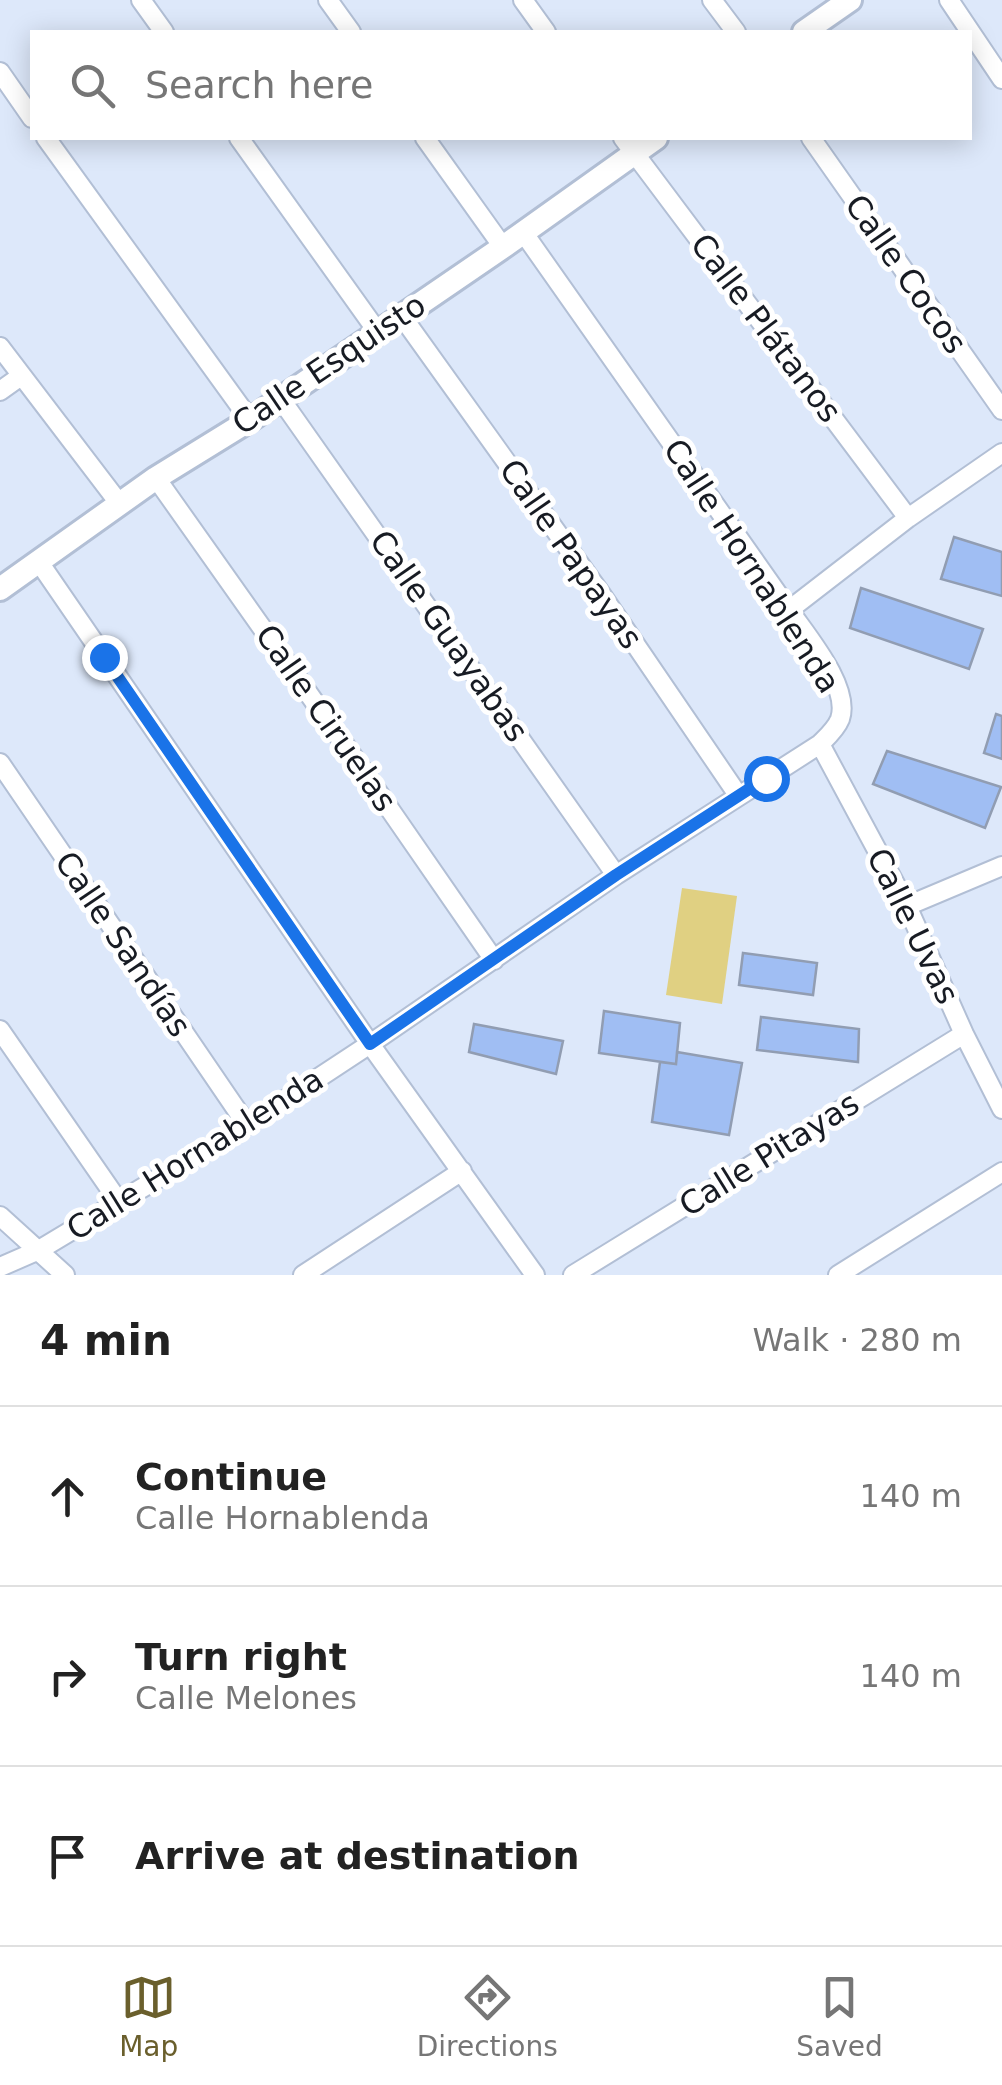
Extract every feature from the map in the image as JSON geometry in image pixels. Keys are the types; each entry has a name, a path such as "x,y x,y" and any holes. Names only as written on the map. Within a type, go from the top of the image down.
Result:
{"street":[{"path":"140,0 162,30"},
{"path":"328,0 350,30"},
{"path":"523,0 545,30"},
{"path":"712,0 734,30"},
{"path":"807,30 850,0"},
{"path":"949,0 969,30"},
{"path":"972,34 1002,79"},
{"path":"0,72 30,115"},
{"path":"47,140 250,420"},
{"path":"240,140 378,331"},
{"path":"427,140 503,247"},
{"name":"Calle Cocos","path":"811,140 1002,410"},
{"name":"Calle Esquisto","path":"0,590 119,503 250,420 503,247 629,145"},
{"name":"Calle Plátanos","path":"629,145 908,518"},
{"name":"Calle Hornablenda","path":"0,1266 39,1250 119,1202 370,1044 616,875 820,744 840,717 842,704 830,672 523,232"},
{"name":"Calle Papayas","path":"401,314 602,594 738,795"},
{"path":"0,346 119,503"},
{"path":"0,391 20,376"},
{"name":"Calle Guayabas","path":"280,398 616,875"},
{"path":"789,610 908,518 1002,453"},
{"name":"Calle Ciruelas","path":"156,478 494,960"},
{"path":"39,562 370,1044 535,1275"},
{"name":"Calle Uvas","path":"820,744 907,906 1002,1109"},
{"name":"Calle Sandías","path":"0,762 246,1125"},
{"path":"907,906 1002,866"},
{"path":"0,1030 119,1202"},
{"name":"Calle Pitayas","path":"573,1275 964,1034"},
{"path":"303,1275 462,1172"},
{"path":"838,1275 1002,1172"},
{"path":"0,1216 65,1275"}],"shaded area":[{"path":"682,888 737,896 722,1004 666,995"}],"building":[{"path":"954,537 1002,552 1002,596 941,579"},
{"path":"861,588 983,629 969,669 850,628"},
{"path":"996,714 1002,716 1002,759 984,753"},
{"path":"887,751 1001,787 985,828 873,784"},
{"path":"743,953 817,963 813,995 739,985"},
{"path":"604,1011 680,1023 676,1064 599,1053"},
{"path":"761,1017 859,1029 858,1062 757,1050"},
{"path":"474,1024 563,1041 556,1074 469,1052"},
{"path":"677,1052 742,1063 729,1135 652,1122 660,1062 676,1064"}],"route":[{"path":"104,657 370,1044 616,875 766,778"}]}
